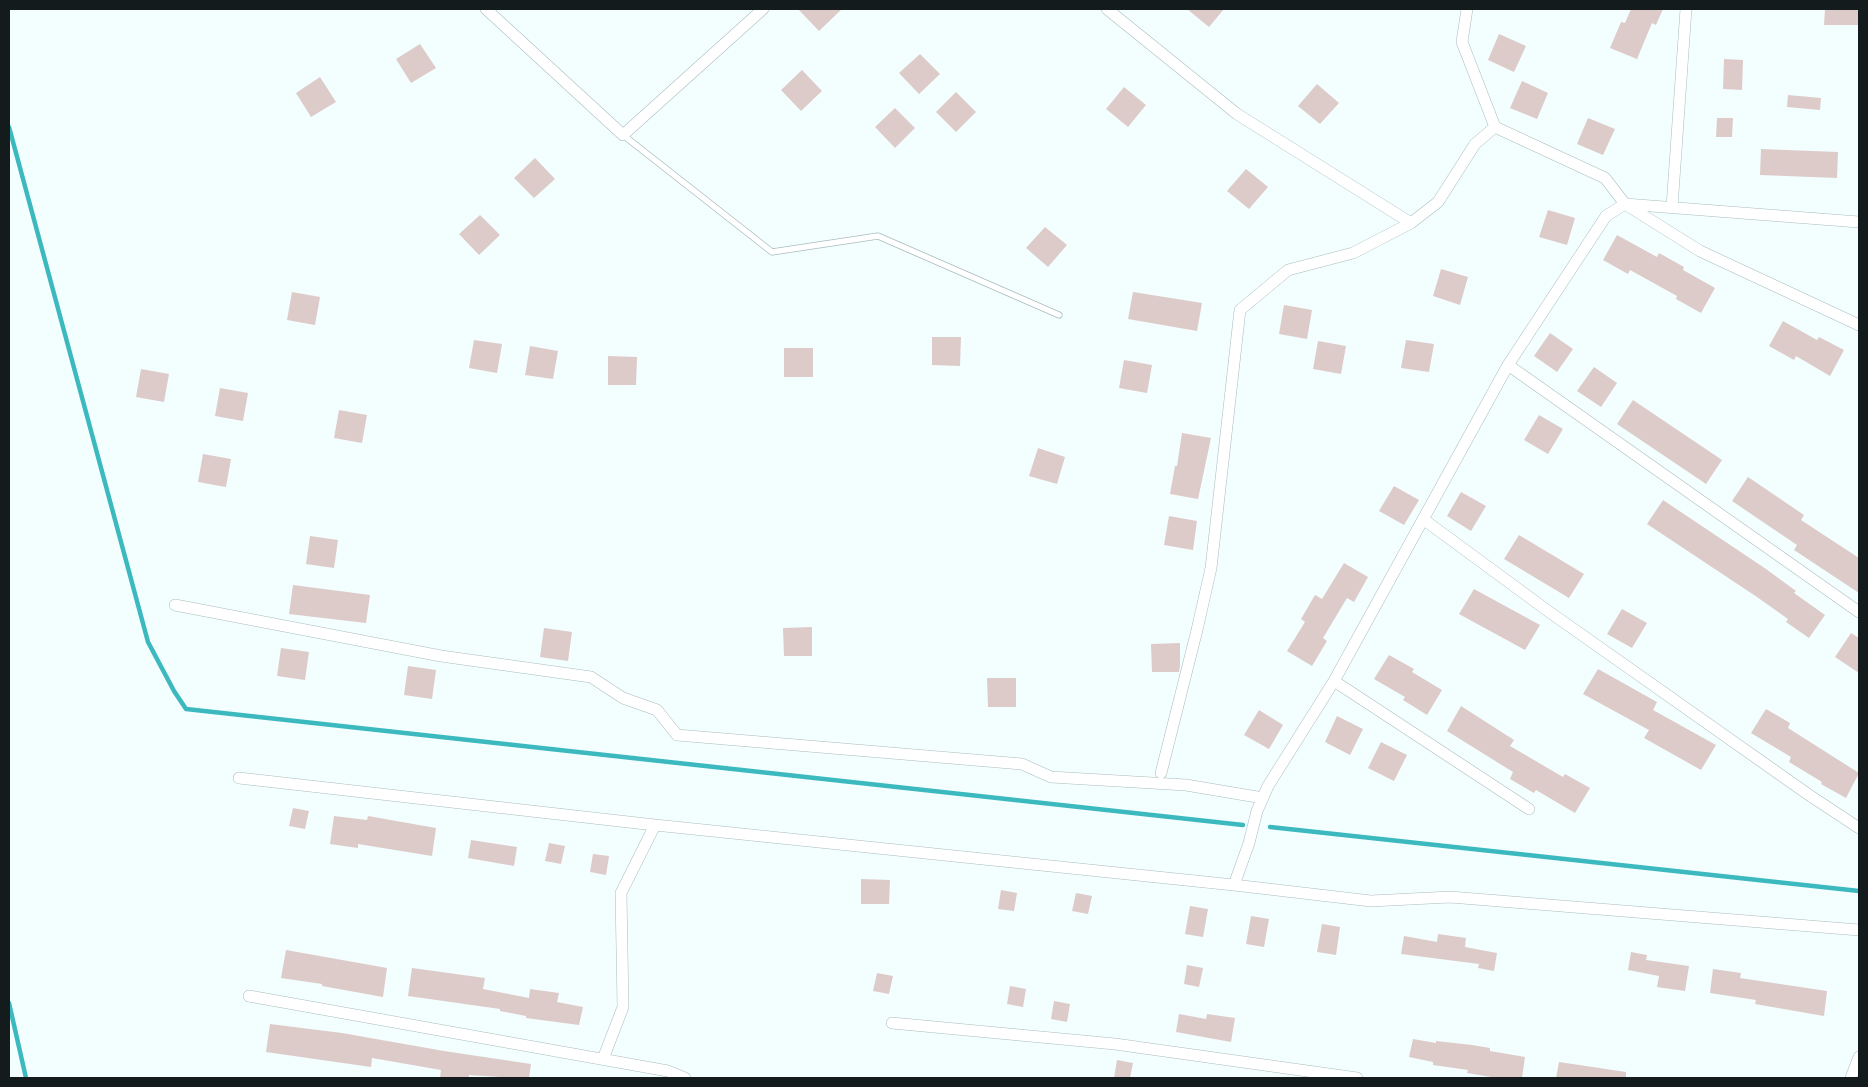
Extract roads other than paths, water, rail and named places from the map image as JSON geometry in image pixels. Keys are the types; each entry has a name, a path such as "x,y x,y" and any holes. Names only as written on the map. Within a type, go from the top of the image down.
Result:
{"street":[{"path":"486,9 623,135 763,9"},
{"path":"1107,9 1237,114 1412,223"},
{"path":"1467,9 1462,42 1495,127 1605,178 1625,204 1700,251 1859,325"},
{"path":"1672,208 1686,9"},
{"path":"1161,773 1211,568 1240,310 1288,270 1354,253 1412,223 1438,202 1475,144 1495,127"},
{"path":"1234,885 1249,843 1257,811 1268,786 1334,681 1508,365 1606,216 1625,204 1859,222"},
{"path":"1508,365 1859,612"},
{"path":"1423,519 1548,611 1809,795 1859,828"},
{"path":"174,605 441,656 591,677 623,698 657,710 677,736 1022,764 1051,777 1186,785 1262,798"},
{"path":"1334,681 1529,809"},
{"path":"239,778 656,825 1371,901 1450,897 1859,930"},
{"path":"603,1059 623,1007 621,893 656,825"},
{"path":"249,996 668,1071 685,1078"},
{"path":"892,1023 1115,1044 1357,1078"},
{"path":"1851,1078 1859,1057"}],"lane":[{"path":"623,135 772,252 878,236 1059,314"}],"waterway":[{"path":"9,127 148,642 174,691 186,709 1243,825"},
{"path":"1270,827 1859,891"},
{"path":"9,1003 26,1078"}]}
